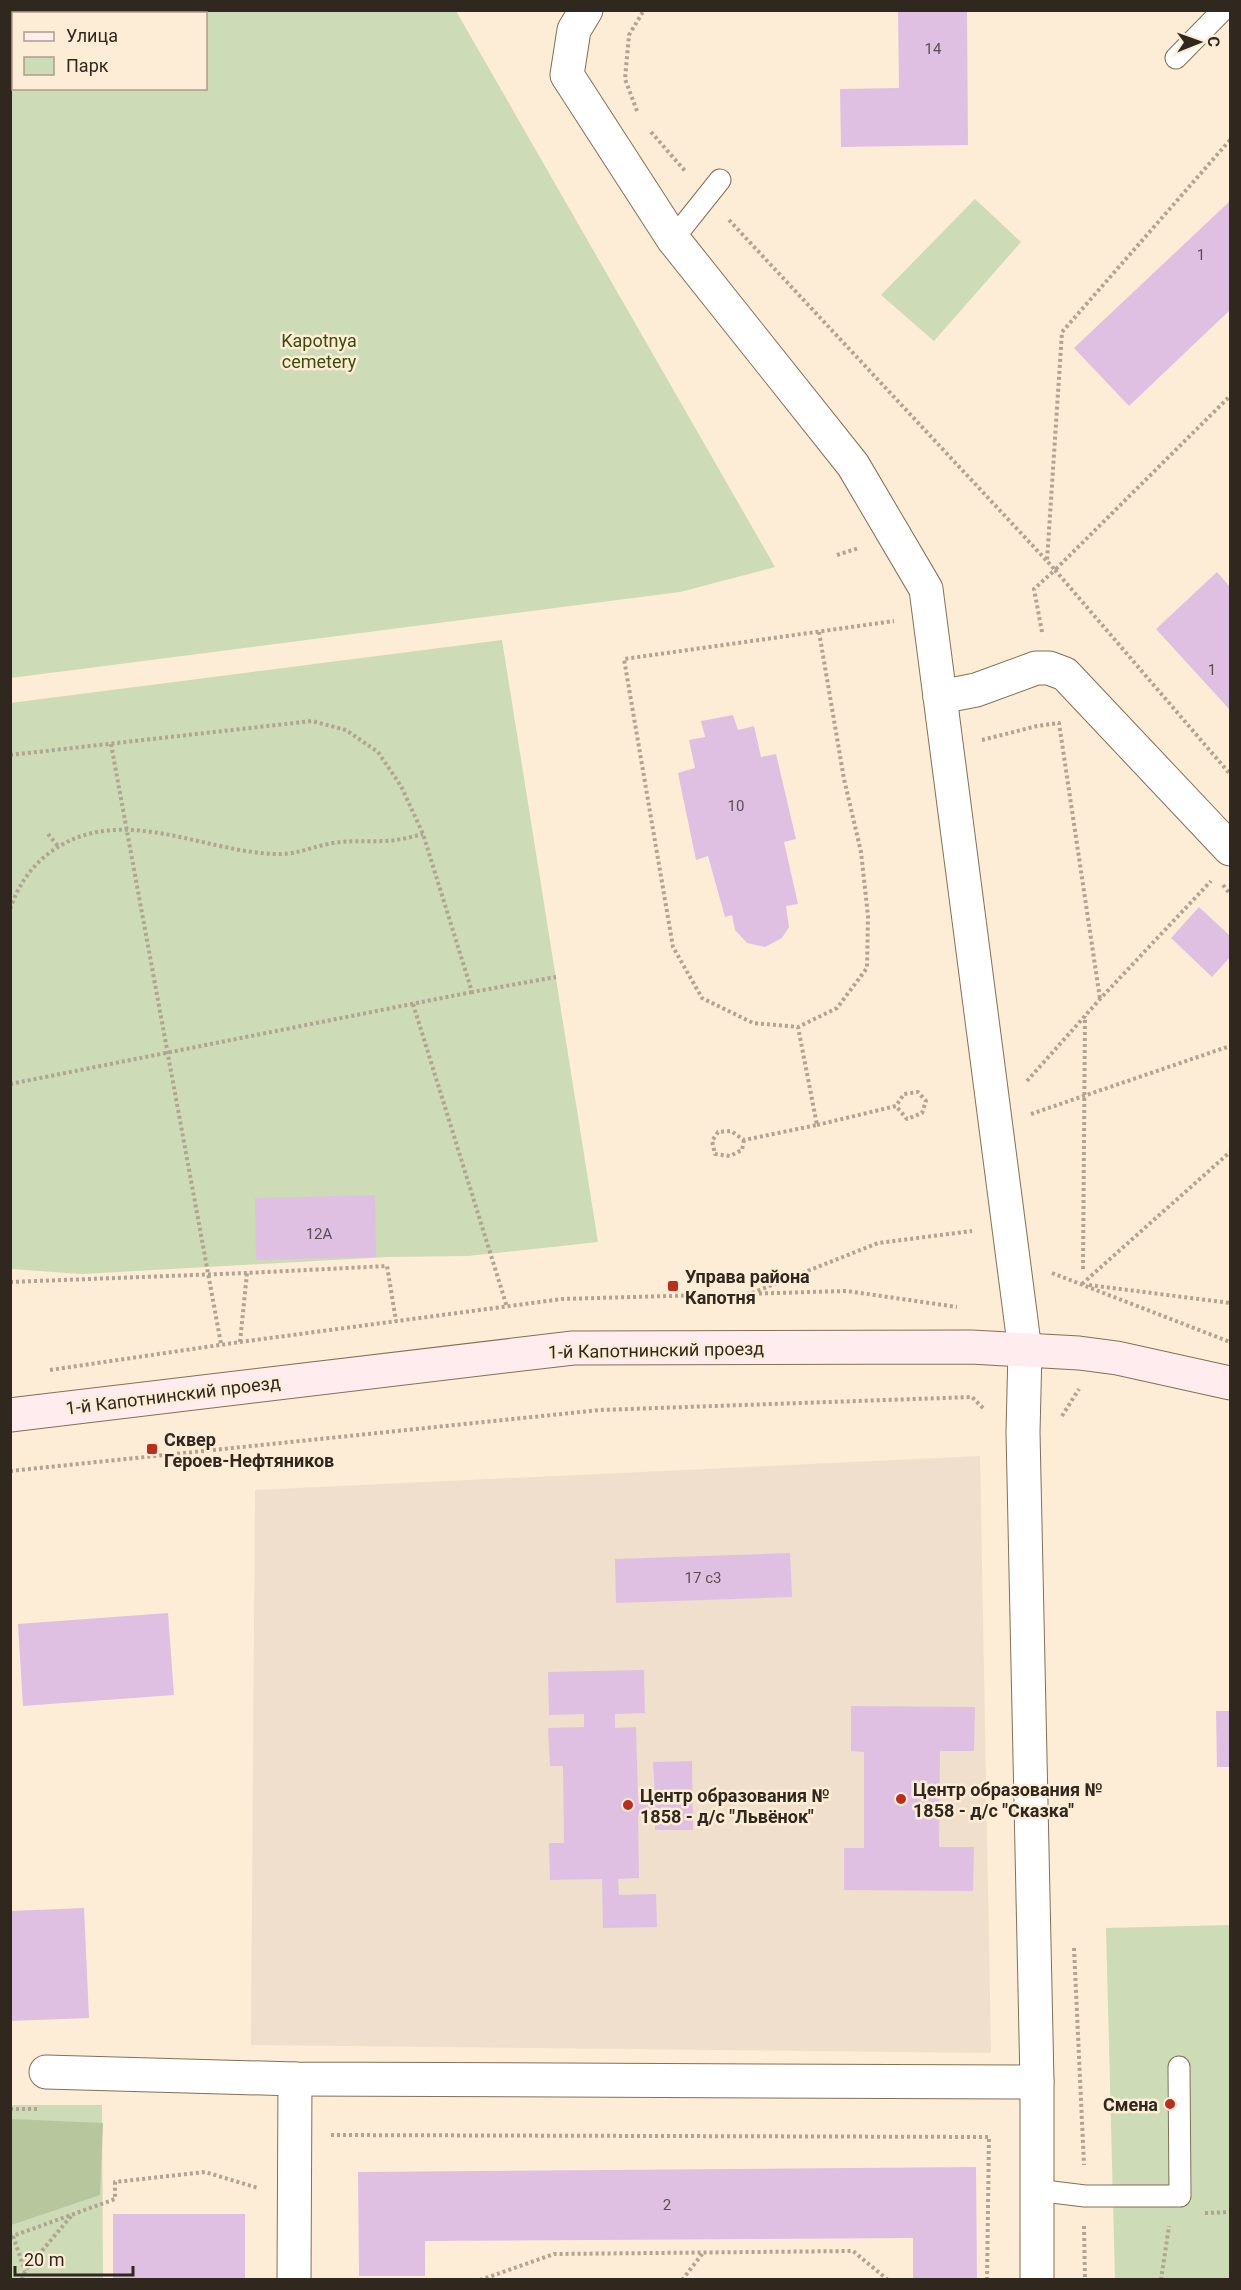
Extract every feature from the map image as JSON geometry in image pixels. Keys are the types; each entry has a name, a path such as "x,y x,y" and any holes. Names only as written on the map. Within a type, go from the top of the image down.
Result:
{"street":[{"path":"586,10 574,30 567,75 673,239 853,465 926,589 1025,1351 1023,1432 1037,2082 1037,2280"},
{"path":"940,697 976,690 1036,668 1049,668 1065,674 1223,863"},
{"name":"1-й Капотнинский проезд","path":"10,1415 573,1348 948,1347 1079,1353 1117,1358 1230,1383"},
{"path":"46,2072 295,2079 1037,2082"},
{"path":"294,2280 295,2079"}],"lane":[{"path":"1176,58 1223,10"},
{"path":"673,239 714,188"},
{"path":"1036,2190 1085,2196 1180,2196 1179,2067"}],"path":[{"path":"640,119 625,79 629,35 644,10"},
{"path":"647,128 714,188 1055,570 1230,774"},
{"path":"1047,561 1062,332 1230,140"},
{"path":"1055,570 1230,396"},
{"path":"837,555 863,547"},
{"path":"819,632 844,779 861,852 868,916 867,968 837,1008 798,1027 753,1023 702,998 674,947 624,659 904,620"},
{"path":"10,755 312,721 346,730 378,752 401,786 423,834 472,992"},
{"path":"1037,726 1059,723 1100,999"},
{"path":"111,744 166,1053 222,1344"},
{"path":"10,909 14,897 32,866 58,846 81,836 103,831 153,831 192,838 243,852 278,854 303,852 327,844 396,840 423,834"},
{"path":"48,834 58,846"},
{"path":"1023,1086 1223,863"},
{"path":"10,1084 556,977"},
{"path":"413,1004 507,1307"},
{"path":"1083,1269 1085,1015"},
{"path":"798,1027 817,1125"},
{"path":"1029,1115 1230,1046"},
{"path":"744,1140 742,1150 730,1156 715,1154 712,1141 718,1132 731,1131 744,1140 896,1106 904,1094 918,1092 926,1101 922,1113 907,1119 896,1106"},
{"path":"1082,1284 1230,1152"},
{"path":"749,1294 878,1243 976,1230"},
{"path":"10,1282 208,1276 387,1266 396,1321"},
{"path":"1051,1272 1230,1342"},
{"path":"240,1341 247,1273"},
{"path":"1082,1284 1230,1303"},
{"path":"46,1371 240,1341 562,1299 847,1291 959,1308"},
{"path":"1056,1425 1079,1389"},
{"path":"10,1471 600,1410 972,1397 993,1418"},
{"path":"25,2271 12,2236 115,2199 115,2182 205,2172 261,2188 331,2135 989,2137 987,2280"},
{"path":"22,2280 25,2271 72,2215"},
{"path":"1161,2280 1169,2225"},
{"path":"483,2279 554,2254 853,2251 888,2280"},
{"path":"681,2280 704,2253"}],"shaded area":[{"path":"980,1456 991,2053 251,2045 255,1490"}],"green space":[{"name":"Kapotnya cemetery","path":"10,11 456,11 775,567 680,592 11,678"},
{"path":"975,199 1021,242 934,341 881,295"},
{"path":"502,640 598,1242 468,1256 388,1257 82,1274 11,1269 10,703"},
{"name":"Смена","path":"1230,1925 1230,2279 1115,2279 1106,1928"},
{"path":"11,2105 102,2105 103,2279 11,2280"},
{"path":"11,2119 103,2123 100,2195 11,2225"}],"building":[{"path":"898,10 967,10 968,145 841,147 840,89 899,88"},
{"path":"1230,201 1230,310 1129,406 1074,348"},
{"path":"1217,572 1230,587 1230,710 1156,629"},
{"path":"733,715 738,730 754,726 761,757 776,754 796,839 784,842 798,904 786,906 789,927 782,938 765,947 747,943 735,930 732,915 725,917 708,856 696,860 678,773 695,768 689,740 705,737 701,721"},
{"path":"1199,907 1230,936 1230,957 1212,977 1171,938"},
{"path":"375,1195 376,1257 256,1260 255,1198"},
{"path":"790,1553 792,1597 616,1603 615,1559"},
{"path":"168,1613 174,1695 23,1706 18,1624"},
{"name":"Центр образования № 1858 - д/с \"Львёнок\"","path":"644,1670 645,1713 615,1714 615,1728 636,1727 638,1796 655,1796 653,1762 692,1761 693,1830 655,1830 654,1815 638,1815 639,1878 618,1879 619,1895 656,1894 657,1927 603,1928 602,1879 550,1880 549,1843 564,1843 563,1766 550,1766 548,1728 584,1727 584,1714 549,1715 548,1672"},
{"name":"Центр образования № 1858 - д/с \"Сказка\"","path":"851,1706 975,1707 974,1751 940,1751 939,1847 974,1847 973,1891 844,1890 844,1848 864,1848 864,1752 851,1751"},
{"path":"1216,1711 1230,1711 1230,1767 1217,1767"},
{"path":"84,1908 89,2018 10,2021 10,1911"},
{"path":"976,2167 977,2280 913,2280 913,2238 425,2241 425,2276 359,2276 358,2172"},
{"path":"113,2214 245,2214 245,2279 113,2280"}],"place":[{"name":"Управа района Капотня","path":"673,1286"},
{"name":"Сквер Героев-Нефтяников","path":"152,1449"},
{"name":"Центр образования № 1858 - д/с \"Сказка\"","path":"901,1799"},
{"name":"Центр образования № 1858 - д/с \"Львёнок\"","path":"628,1805"},
{"name":"Смена","path":"1170,2104"}]}
